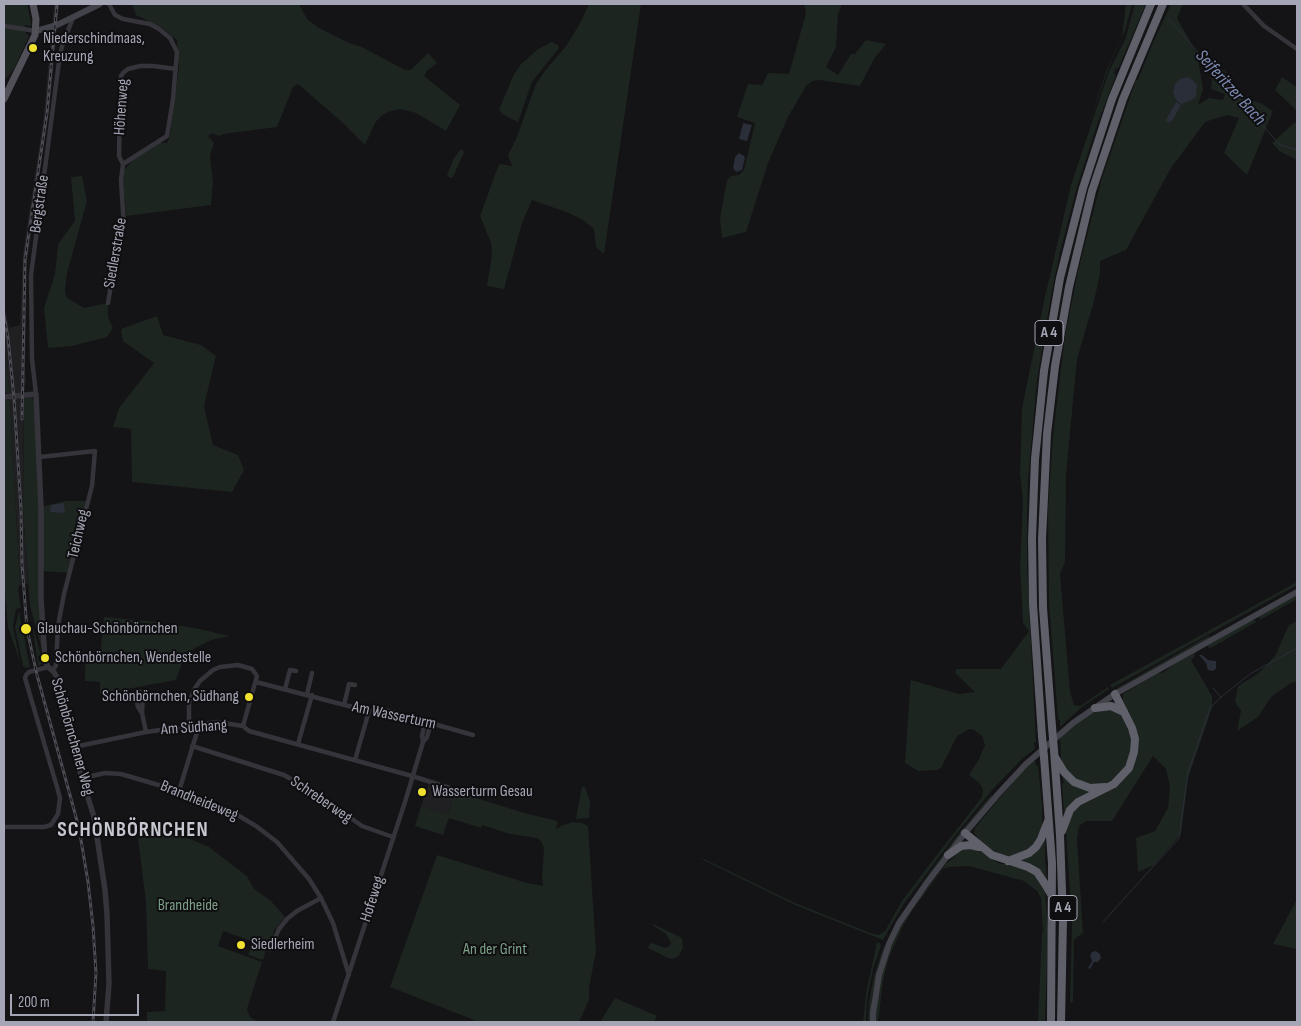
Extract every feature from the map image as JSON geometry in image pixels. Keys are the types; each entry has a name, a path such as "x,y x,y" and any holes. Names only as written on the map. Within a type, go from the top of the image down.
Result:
{"highway":[{"name":"A 4","path":"1051,1022 1052,898 1049,817 1033,604 1032,539 1035,458 1045,361 1060,278 1083,188 1112,99 1151,4"},
{"name":"A 4","path":"1061,1022 1064,958 1060,835 1043,608 1042,539 1046,443 1055,366 1069,287 1092,191 1123,98 1163,4"},
{"path":"1060,835 1070,810 1078,802 1109,787 1124,775 1129,768 1134,752 1132,728 1115,694"},
{"path":"1095,708 1111,706 1119,708 1125,713"},
{"path":"1054,753 1064,772 1074,782 1090,788 1109,787"},
{"path":"1008,860 1029,853 1036,847 1049,817"},
{"path":"965,833 992,855 1037,872 1046,884 1052,898"},
{"path":"948,855 961,846 981,847"}],"main road":[{"path":"4,100 36,31 33,4"},
{"path":"36,31 52,27 100,4"},
{"path":"873,1022 876,989 889,944 908,908 965,833 999,792 1026,764 1073,723 1115,694 1297,592"}],"street":[{"path":"109,4 115,15 123,19 150,24 170,38 177,52 173,99 166,136 123,164"},
{"path":"1242,4 1264,26 1297,50"},
{"name":"Bergstraße","path":"36,394 32,359 31,275 60,54 62,43 73,18"},
{"path":"4,26 36,31"},
{"name":"Höhenweg","path":"123,164 119,156 120,103 123,73 128,69 140,66 176,69"},
{"name":"Siedlerstraße","path":"108,301 124,226 121,180 123,164"},
{"path":"4,397 36,394"},
{"name":"Schönbörnchener Weg","path":"36,394 40,457 41,598 45,660 57,677 64,716 94,817 105,890 109,967 106,1022"},
{"name":"Teichweg","path":"40,457 95,451 92,486 64,594 56,665 51,669"},
{"path":"45,644 57,645"},
{"path":"189,725 189,703 192,695 200,681 213,670 228,665 247,667 255,672 256,682"},
{"path":"4,827 44,827 51,825 58,814 60,798 25,678 29,672 51,669"},
{"path":"285,689 290,670 296,671"},
{"path":"298,744 312,673"},
{"name":"Am Südhang","path":"243,726 256,682"},
{"name":"Am Wasserturm","path":"256,682 369,711 377,708 473,735"},
{"name":"Am Wasserturm","path":"344,705 349,684 355,685"},
{"path":"355,760 369,711"},
{"name":"Am Südhang","path":"142,714 146,732"},
{"name":"Am Südhang","path":"74,747 146,732 217,722 243,726 249,731 450,788"},
{"path":"412,776 423,742 427,738 428,722"},
{"path":"179,791 198,729"},
{"name":"Schreberweg","path":"192,746 284,775 314,792 362,826 393,837"},
{"name":"Brandheideweg","path":"83,778 105,773 121,774 179,791 229,810 256,826 277,842 309,879 321,898 335,930 349,975"},
{"name":"Hofeweg","path":"333,1022 412,776"},
{"path":"270,949 279,929 287,919 297,911 321,898"}],"shaded area":[{"path":"54,4 59,4 51,92 27,263 23,510 28,584 20,585 10,399 4,343 4,303 9,328 20,325 23,253 43,122"},
{"path":"1188,77 1197,84 1196,96 1192,100 1181,104 1176,100 1173,92 1175,84 1180,79"},
{"path":"1176,102 1181,105 1172,121 1168,123 1166,120"},
{"path":"743,123 752,125 747,141 739,139"},
{"path":"739,153 745,158 742,170 736,172 733,168 735,157"},
{"path":"64,503 65,513 50,512 51,505"},
{"path":"1199,655 1208,660 1216,661 1216,669 1213,671 1208,670 1206,663"},
{"path":"429,783 450,790 453,796 448,814 421,806"},
{"path":"1096,951 1100,954 1101,958 1098,962 1094,962 1090,969 1088,968 1092,961 1090,956 1092,952"}],"green space":[{"path":"4,4 27,4 31,26 25,25 25,32 29,36 14,69 4,81"},
{"path":"132,4 299,4 307,19 319,28 349,43 364,48 405,70 411,70 428,53 437,63 424,76 460,105 446,131 416,113 400,109 388,112 375,123 365,145 342,122 298,84 293,87 277,127 219,136 213,133 208,136 214,143 210,156 213,182 211,205 126,216 124,170 133,160 159,143 167,143 170,135 179,67 177,40 162,28 136,15"},
{"path":"589,4 641,4 604,254 596,247 594,229 583,220 532,200 522,223 504,289 487,286 492,255 491,243 480,216 499,164 512,166 508,155 516,139 536,84 566,46"},
{"path":"804,4 842,4 838,14 836,47 826,67 838,75 851,54 855,54 866,40 886,44 874,59 860,86 819,80 812,81 806,86 788,117 768,163 746,232 722,238 720,218 727,180 731,176 739,175 744,170 755,123 737,117 748,84 762,85 768,73 789,74 806,13"},
{"path":"1126,4 1132,4 1125,31 1111,62 1085,134 1107,69 1122,37"},
{"path":"1135,4 1146,4 1118,69 1116,68 1114,74 1116,75 1097,125 1077,187 1060,252 1037,380 1028,481 1027,519 1027,567 1035,749 1023,758 993,789 957,833 903,905 883,940 795,905 700,857 795,903 879,935 885,931 902,901 982,797 983,789 969,775 985,745 982,736 974,730 969,729 957,736 941,768 937,770 918,771 905,763 911,680 959,694 975,692 955,673 956,669 1001,669 1029,631 1023,623 1020,567 1023,501 1020,474 1022,408 1071,185 1109,71 1125,40"},
{"path":"1171,4 1183,4 1177,18 1197,54 1203,89 1198,105 1209,98 1223,100 1225,94 1211,89 1215,70 1221,68 1226,72 1228,82 1246,99 1261,103 1273,111 1247,175 1224,153 1239,118 1227,115 1205,122 1171,168 1126,250 1100,261 1100,274 1094,301 1077,359 1066,475 1065,562 1060,574 1070,692 1074,705 1080,706 1108,687 1109,689 1082,707 1060,727 1049,603 1048,510 1053,436 1065,336 1078,271 1102,178 1136,80 1138,80"},
{"path":"551,42 558,45 559,48 532,82 518,122 504,115 499,110 513,76 521,64 537,50"},
{"path":"1282,77 1297,87 1297,111 1275,90"},
{"path":"1297,122 1297,160 1279,151 1272,143"},
{"path":"461,149 464,152 453,177 450,178 447,175 454,158"},
{"path":"82,176 87,201 67,273 66,297 84,308 108,303 108,317 113,328 107,337 72,346 48,348 44,308 55,274 58,244 75,221 71,177"},
{"path":"157,316 163,335 201,345 216,356 204,406 213,445 238,455 244,470 232,492 132,482 131,429 113,427 119,408 154,363 123,341 121,329"},
{"path":"4,343 9,387 10,394 4,393"},
{"path":"31,397 34,401 37,438 43,653 30,606 23,510 24,398"},
{"path":"10,399 20,585 18,589 21,608 16,609 13,626 20,662 8,627 4,584 4,401"},
{"path":"65,501 87,501 70,573 41,571 41,507"},
{"path":"1297,582 1297,585 1112,688 1110,685"},
{"path":"1297,595 1297,599 1260,620 1259,616"},
{"path":"19,611 30,667 26,668 23,666 15,627"},
{"path":"104,617 195,628 230,636 211,640 195,648 184,658 176,680 100,694 100,682 85,681 85,670 86,657 100,658"},
{"path":"1254,619 1256,622 1211,648 1208,647 1207,645"},
{"path":"1297,621 1297,681 1271,697 1258,717 1237,731 1241,711 1235,702 1238,686 1259,673 1275,656 1289,625"},
{"path":"32,623 41,655 38,656 39,661 42,662 38,666"},
{"path":"1210,636 1207,639 1118,690 1114,690"},
{"path":"1203,647 1195,653 1194,658 1191,660 1212,696 1212,708 1188,778 1181,834 1154,865 1138,872 1136,838 1155,831 1168,808 1170,786 1166,769 1153,756 1112,821 1086,821 1079,826 1077,840 1083,933 1074,940 1073,1001 1070,1004 1072,924 1066,830 1075,807 1119,785 1131,770 1133,723 1123,701 1123,694 1156,674 1164,672"},
{"path":"1106,708 1122,713 1131,734 1132,748 1125,768 1112,781 1095,786 1071,777 1063,765 1060,736 1090,714"},
{"path":"1035,759 1036,766 1038,766 1042,805 1042,828 1033,847 1017,856 1004,856 980,841 974,833 975,828 1014,780"},
{"path":"1061,774 1097,790 1064,814 1062,784 1064,783"},
{"path":"582,787 585,787 590,801 589,818 576,819"},
{"name":"An der Grint","path":"450,790 528,814 558,821 556,829 573,822 588,826 596,951 589,988 589,1000 579,1022 479,1022 390,987 437,855 527,883 543,886 544,848 541,841 537,838 510,834 482,825 481,828 449,818 443,835 415,826 421,806 448,814 453,796"},
{"path":"992,794 991,798 929,877 922,883 956,837"},
{"name":"Brandheide","path":"136,823 166,829 209,847 247,876 254,889 271,901 285,917 275,929 268,947 223,931 218,946 262,962 247,1009 250,1017 258,1022 147,1022 147,1012 165,1011 166,971 148,969 146,902"},
{"path":"1045,837 1045,859 1047,880 1016,860"},
{"path":"963,848 976,848 998,863 1033,871 1045,889 1048,931 1045,1022 1038,1022 1042,931 1045,931 1043,930 1041,898 1037,891 1024,881 969,866 943,869 913,909 889,957 883,981 878,1022 875,1022 878,991 886,958 901,925 913,906 946,864"},
{"path":"1297,899 1297,949 1273,944"},
{"path":"651,923 682,938 683,947 679,956 673,959 668,958 648,948 650,943 665,948 670,946 671,943 666,934"},
{"path":"877,942 881,946 873,969 867,1000 866,1022 863,1022 866,993"},
{"path":"252,945 266,950 263,960 248,955"},
{"path":"884,945 872,997 871,1022 868,1022 869,1002 874,976"},
{"path":"615,998 657,1016 654,1022 600,1022"}],"waterway":[{"name":"Seiferitzer Bach","path":"1168,18 1280,145 1297,150"},
{"path":"1103,922 1179,838 1188,773 1210,708 1250,674 1297,648"},
{"path":"1213,688 1221,697"}],"railway":[{"path":"22,419 25,259 47,113 57,4"},
{"path":"4,316 14,398 27,629 37,675 79,828 93,926 96,973 93,1022"}],"place":[{"name":"Niederschindmaas, Kreuzung","path":"33,48"},
{"name":"Glauchau-Schönbörnchen","path":"26,629"},
{"name":"Schönbörnchen, Wendestelle","path":"45,658"},
{"name":"Schönbörnchen, Südhang","path":"249,697"},
{"name":"Wasserturm Gesau","path":"422,792"},
{"name":"Siedlerheim","path":"241,945"}],"district":[{"name":"SCHÖNBÖRNCHEN","path":"133,831"}]}
